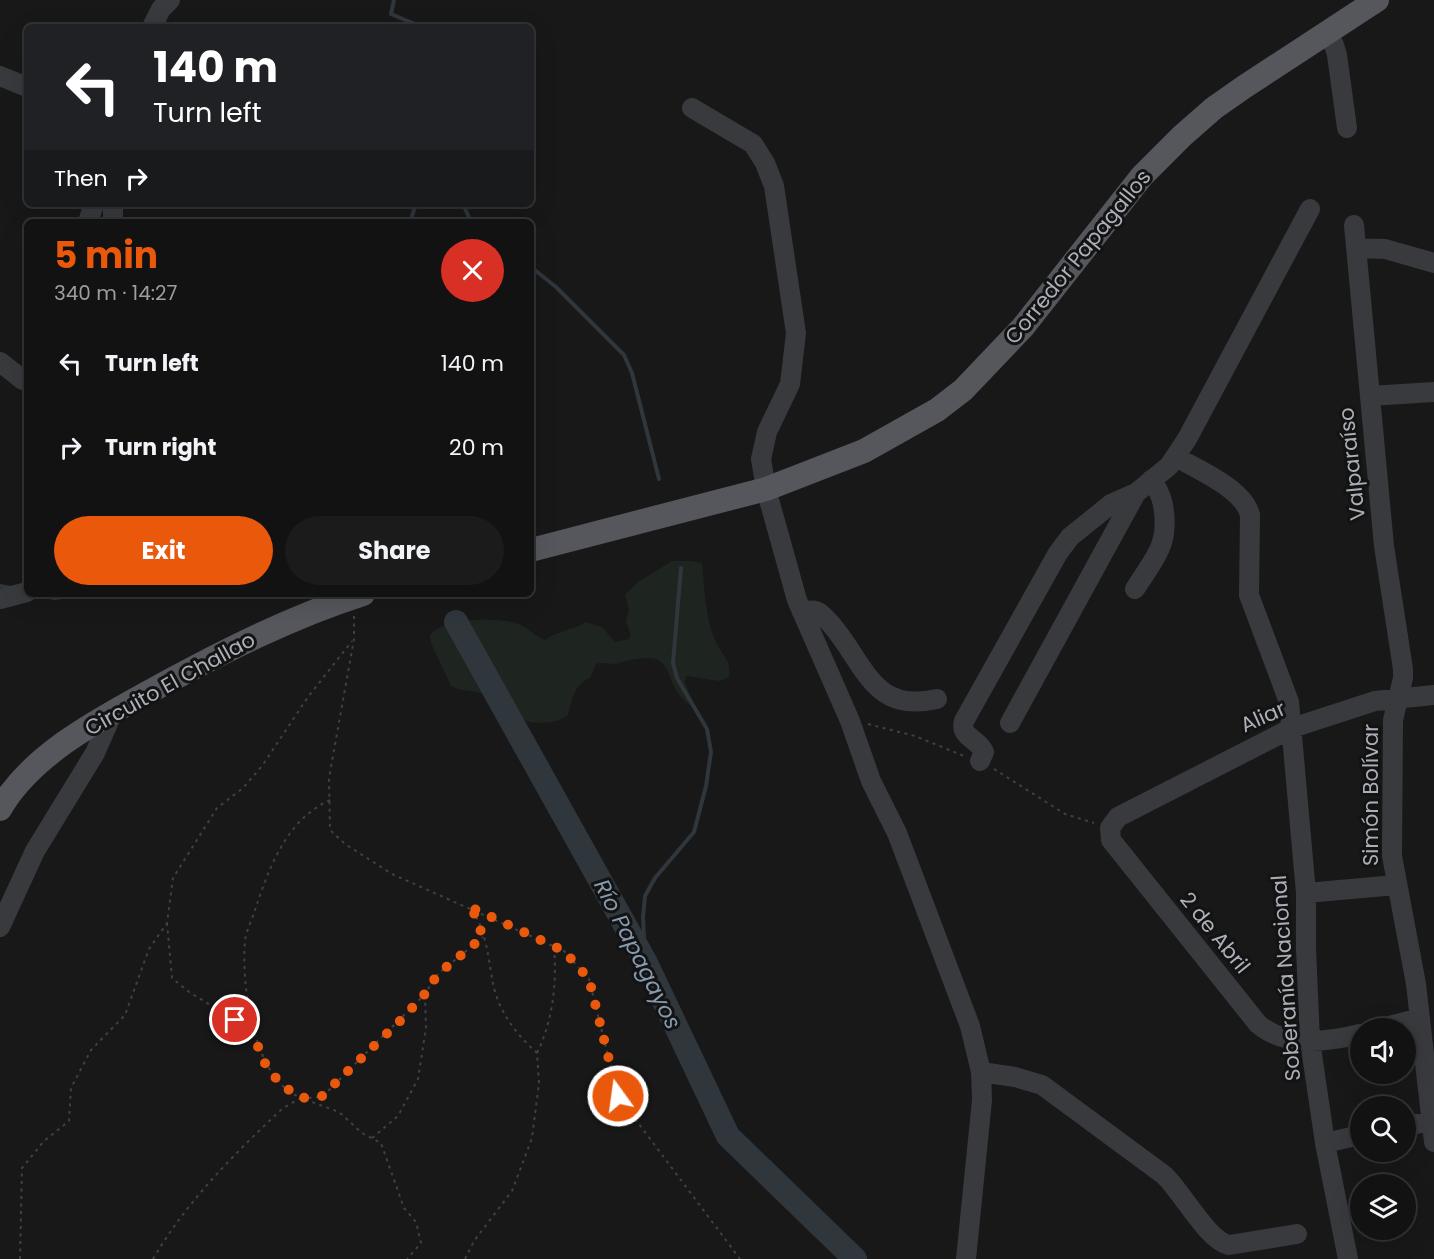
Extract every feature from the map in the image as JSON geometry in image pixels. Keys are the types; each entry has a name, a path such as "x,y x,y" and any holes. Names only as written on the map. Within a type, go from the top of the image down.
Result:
{"main road":[{"name":"Corredor Papagallos","path":"534,549 766,489 864,451 909,427 963,390 1023,327 1142,176 1214,108 1377,0"},
{"name":"Circuito El Challao","path":"0,809 27,775 100,718 231,647 353,597"}],"street":[{"path":"154,24 161,9 170,0"},
{"path":"1326,34 1334,45 1337,55 1347,128"},
{"path":"0,76 24,86"},
{"path":"692,108 753,144 774,186 796,333 790,384 767,432 761,459 766,489 802,612 850,721 871,781 900,841 970,1026 981,1072 982,1100 966,1259"},
{"path":"980,761 984,752 981,746 967,736 962,726 963,720 1050,565 1070,537 1111,504 1144,486 1176,457 1310,209"},
{"name":"Valparaíso","path":"1354,225 1388,573 1403,669 1398,698"},
{"path":"1358,248 1385,249 1434,263"},
{"path":"0,362 24,380"},
{"path":"1370,396 1434,392"},
{"name":"Soberanía Nacional","path":"1176,457 1235,492 1248,508 1249,595 1289,702 1306,893 1305,948 1310,1041 1325,1143 1348,1259"},
{"path":"1135,589 1164,539 1166,525 1158,487 1144,486"},
{"path":"1010,723 1144,486"},
{"path":"0,599 24,593"},
{"path":"802,612 816,611 823,616 834,628 865,674 886,694 908,703 937,699"},
{"name":"Aliar","path":"1122,814 1292,728 1375,701 1434,695"},
{"name":"Simón Bolívar","path":"1398,698 1393,720 1391,827 1396,885 1416,984 1431,1095 1434,1142"},
{"path":"0,927 35,851 95,753 113,712"},
{"name":"2 de Abril","path":"1122,814 1113,821 1110,828 1111,840 1258,1024 1269,1034 1282,1038 1326,1041 1350,1036"},
{"path":"1306,893 1396,885"},
{"path":"1416,1019 1420,1018"},
{"path":"981,1072 1028,1080 1042,1085 1066,1101 1164,1175 1174,1185 1210,1235 1222,1244 1229,1245 1297,1234"},
{"path":"1416,1124 1432,1121"},
{"path":"1325,1143 1350,1137"}],"path":[{"path":"358,597 354,639 329,778 330,830 345,844 392,874 468,906 564,951 589,979 618,1096 739,1258"},
{"path":"254,1037 235,1020 189,992 172,978 167,923 173,878 217,808 243,788 262,766 308,697 354,639"},
{"path":"330,800 312,809 276,852 245,940 246,974 254,1037 267,1068 283,1086 301,1098 339,1112 362,1133 381,1143 404,1208 416,1222 420,1243 407,1259"},
{"path":"468,906 474,913 488,949 495,990 515,1033 537,1053"},
{"path":"20,1259 22,1168 44,1141 69,1121 71,1088 91,1050 125,1015 149,949 167,923"},
{"path":"153,1259 172,1227 193,1199 283,1108 301,1098 322,1096 424,995 438,974 483,937"},
{"path":"465,1259 474,1241 512,1191 532,1138 539,1083 537,1053 549,1030 556,966 554,946"},
{"path":"372,1138 398,1116 418,1079 426,1028 424,995"}],"shaded area":[{"path":"672,561 693,561 702,564 706,607 711,628 729,668 729,677 720,681 686,676 685,683 696,709 675,689 662,663 654,659 640,658 616,664 596,664 590,678 577,688 568,715 550,722 530,722 509,715 483,694 451,686 431,643 430,635 437,629 458,622 484,619 516,623 545,640 586,622 602,627 615,642 629,639 631,635 626,622 629,610 625,595 638,582"}],"waterway":[{"name":"Río Papagayos","path":"394,0 391,14 415,24"},
{"name":"Río Papagayos","path":"411,219 415,207"},
{"path":"464,207 470,219"},
{"path":"534,269 556,287 624,355 632,373 659,479"},
{"path":"645,961 643,917 645,896 655,878 694,832 706,786 711,752 707,729 677,678 673,663 681,568"},
{"path":"0,586 11,588"},
{"path":"50,597 63,597"},
{"name":"Río Papagayos","path":"456,622 645,961 728,1136 855,1259"}],"route":[{"path":"235,1020 254,1037 267,1068 283,1086 301,1098 322,1096 400,1021 424,995 438,974 483,937 474,913 468,906 564,951 589,979 618,1096"}]}
